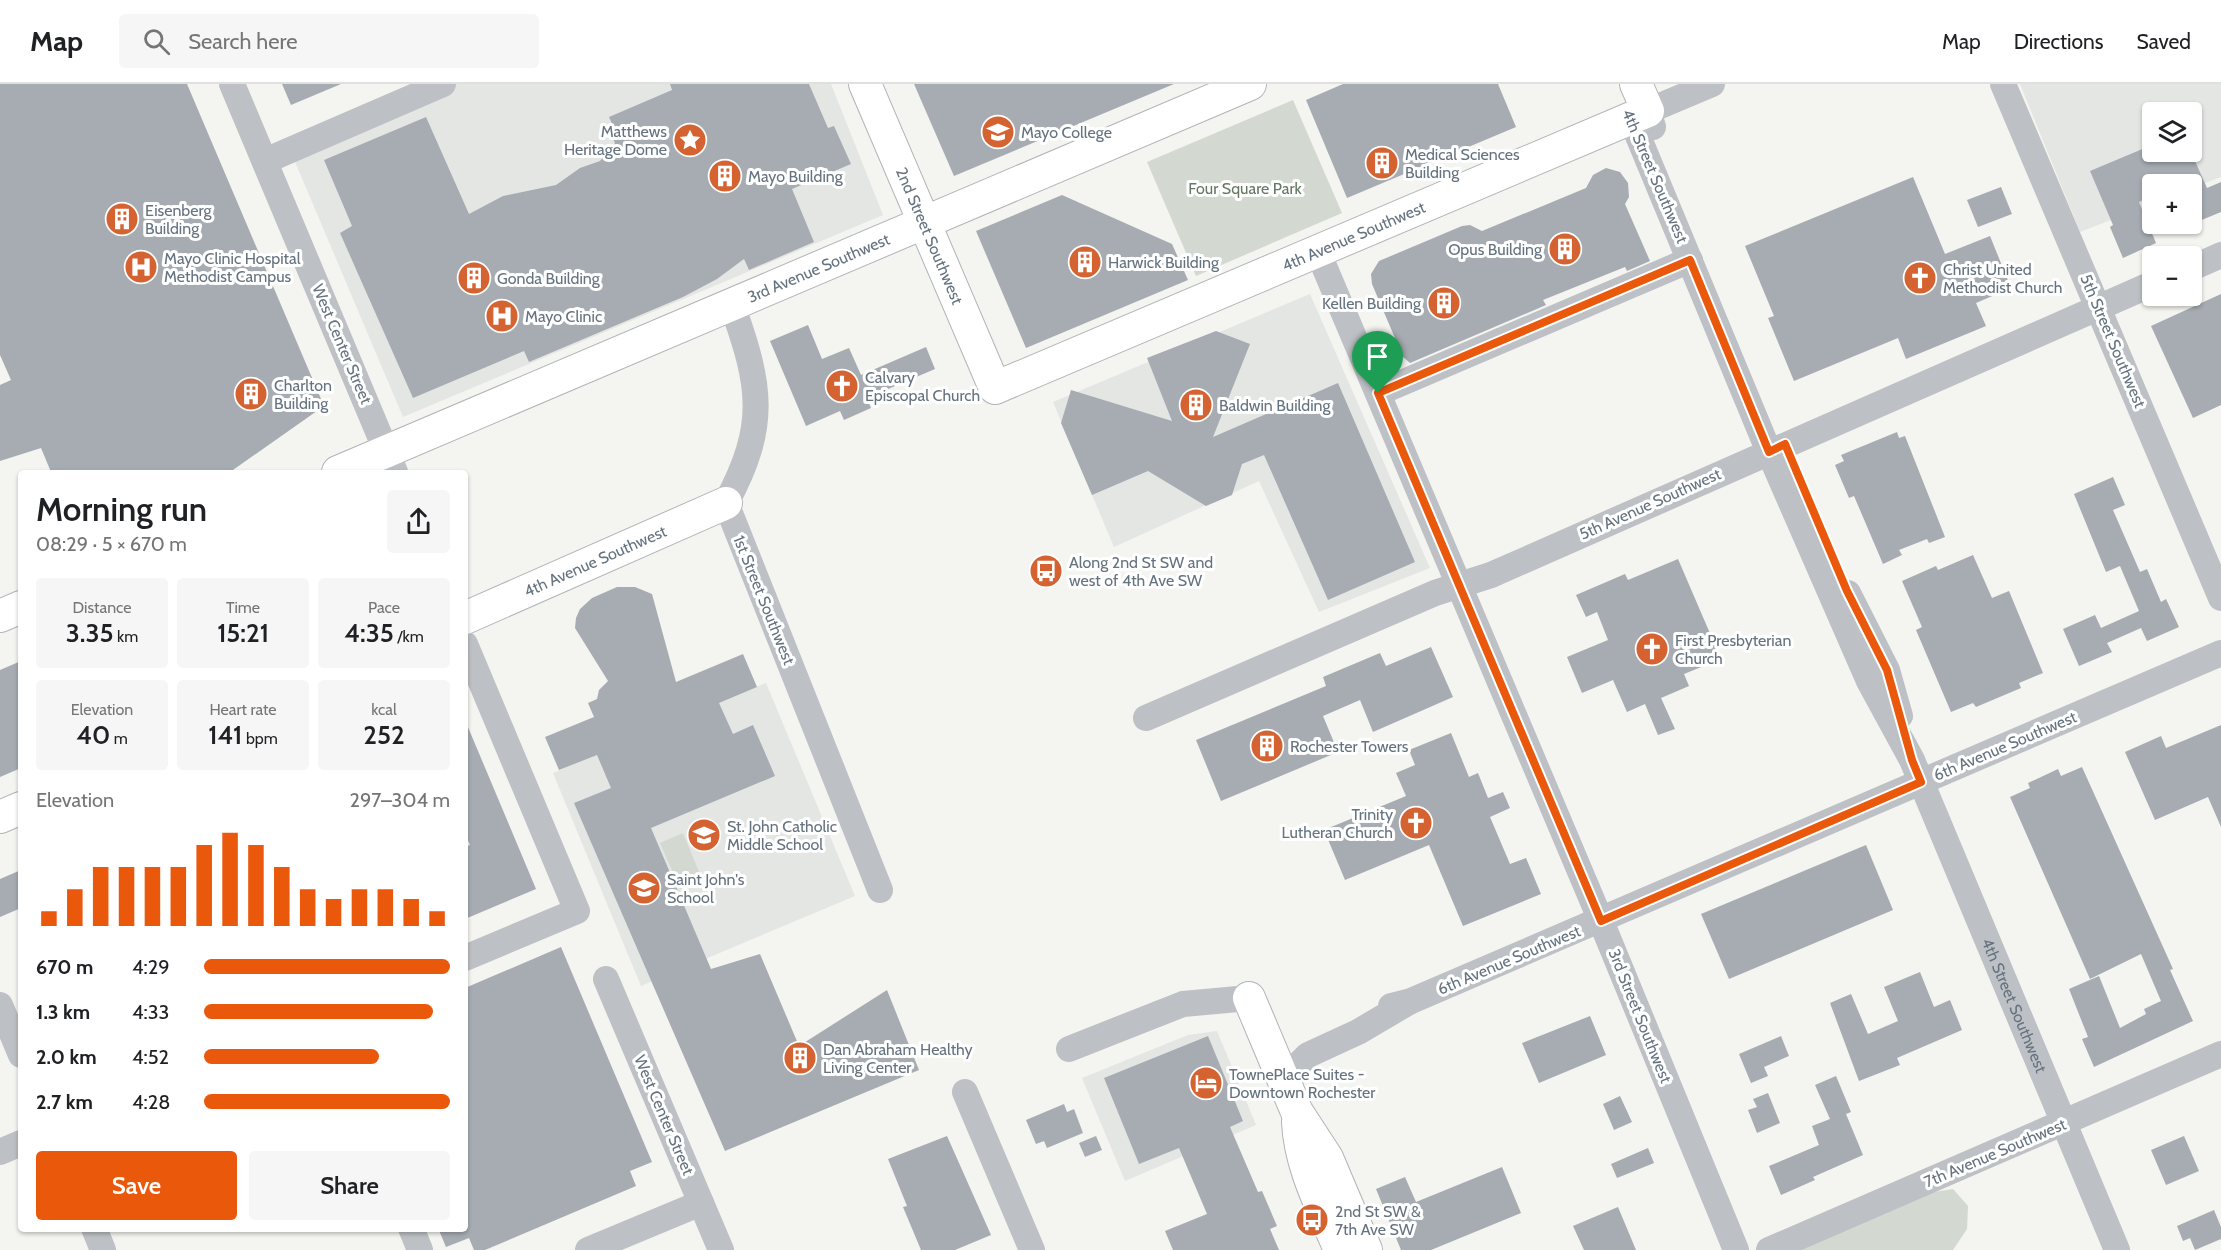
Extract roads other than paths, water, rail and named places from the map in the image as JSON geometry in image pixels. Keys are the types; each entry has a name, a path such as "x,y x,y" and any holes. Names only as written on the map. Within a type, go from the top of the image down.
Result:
{"main road":[{"name":"2nd Street Southwest","path":"865,84 995,388"},
{"name":"3rd Avenue Southwest","path":"349,470 391,462 732,305 1250,84"},
{"name":"4th Street Southwest","path":"1616,84 1638,105"},
{"name":"4th Avenue Southwest","path":"995,388 1318,252 1638,105"},
{"name":"4th Avenue Southwest","path":"468,617 726,504"},
{"path":"0,616 18,608"},
{"path":"0,817 18,809"},
{"path":"1249,998 1292,1101 1327,1158 1366,1250"},
{"path":"1292,1101 1301,1154 1340,1250"}],"street":[{"name":"West Center Street","path":"232,84 391,462"},
{"path":"265,161 443,84"},
{"name":"4th Avenue Southwest","path":"1638,105 1712,84"},
{"name":"5th Street Southwest","path":"2003,84 2221,598"},
{"name":"4th Street Southwest","path":"1638,105 1690,260 1777,448"},
{"name":"4th Street Southwest","path":"1638,105 1869,681 1916,771 2116,1250"},
{"name":"3rd Street Southwest","path":"1318,252 1601,921 1736,1250"},
{"path":"2202,264 2221,255"},
{"path":"1378,393 1690,260"},
{"name":"5th Avenue Southwest","path":"1146,718 1424,597 1491,575 2142,288"},
{"path":"726,504 751,450 757,414 751,360 732,305"},
{"name":"1st Street Southwest","path":"726,504 880,890"},
{"path":"468,651 577,911 468,957"},
{"name":"6th Avenue Southwest","path":"1292,1101 1297,1066 1308,1055 1358,1032 1401,1004 1601,921 1916,771 2221,653"},
{"name":"West Center Street","path":"606,979 721,1250"},
{"path":"1070,1049 1183,1004 1249,998"},
{"path":"0,1005 18,1048"},
{"name":"7th Avenue Southwest","path":"1768,1250 2221,1054"},
{"path":"965,1092 1032,1250"},
{"path":"0,1152 18,1144"},
{"path":"588,1250 701,1203"},
{"path":"96,1232 103,1250"},
{"path":"413,1232 420,1250"}],"place":[{"name":"Mayo College","path":"998,132"},
{"name":"Matthews Heritage Dome","path":"690,140"},
{"name":"Medical Sciences Building","path":"1382,163"},
{"name":"Mayo Building","path":"725,176"},
{"name":"Eisenberg Building","path":"122,219"},
{"name":"Opus Building","path":"1565,249"},
{"name":"Harwick Building","path":"1085,262"},
{"name":"Mayo Clinic Hospital Methodist Campus","path":"141,267"},
{"name":"Gonda Building","path":"474,278"},
{"name":"Christ United Methodist Church","path":"1920,278"},
{"name":"Kellen Building","path":"1444,303"},
{"name":"Mayo Clinic","path":"502,316"},
{"name":"Calvary Episcopal Church","path":"842,386"},
{"name":"Charlton Building","path":"251,394"},
{"name":"Baldwin Building","path":"1196,405"},
{"name":"Along 2nd St SW and west of 4th Ave SW","path":"1046,571"},
{"name":"First Presbyterian Church","path":"1652,649"},
{"name":"Rochester Towers","path":"1267,746"},
{"name":"Trinity Lutheran Church","path":"1416,823"},
{"name":"St. John Catholic Middle School","path":"704,835"},
{"name":"Saint John's School","path":"644,888"},
{"name":"Dan Abraham Healthy Living Center","path":"800,1058"},
{"name":"TownePlace Suites - Downtown Rochester","path":"1206,1083"},
{"name":"2nd St SW & 7th Ave SW","path":"1312,1220"}],"park label":[{"name":"Four Square Park","path":"1245,188"}]}
